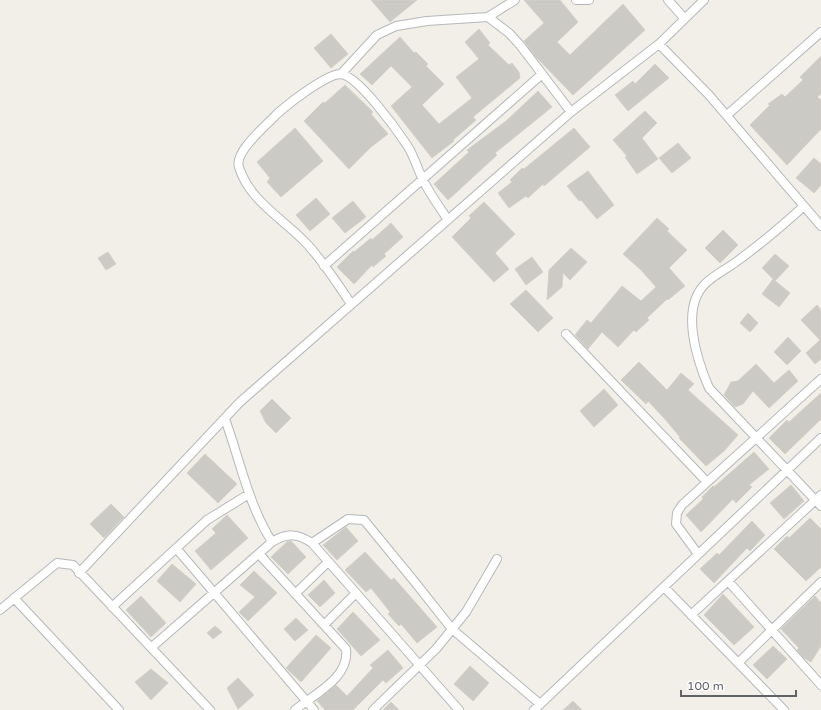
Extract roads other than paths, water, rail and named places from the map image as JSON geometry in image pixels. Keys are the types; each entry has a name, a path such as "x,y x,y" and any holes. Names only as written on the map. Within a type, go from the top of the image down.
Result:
{"street":[{"path":"351,304 308,245 262,203 245,181 238,165 239,157 245,147 285,106 332,76 341,74 377,35 396,26 427,21 488,17 515,0"},
{"path":"576,0 589,0"},
{"path":"668,0 684,18"},
{"path":"79,573 240,402 571,112 659,44 704,0"},
{"path":"488,17 514,39 571,112"},
{"path":"726,115 821,32"},
{"path":"659,44 726,115 821,226"},
{"path":"341,74 364,89 407,146 423,179 448,220"},
{"path":"324,266 541,75"},
{"path":"804,206 767,238 705,284 695,298 693,335 703,375 709,388 786,470 818,497 821,506"},
{"path":"566,334 707,482"},
{"path":"698,554 676,524 677,513 682,505 821,379"},
{"path":"225,419 248,494 261,526 272,542"},
{"path":"312,543 348,519 364,520 373,529 452,629 537,707 821,438"},
{"path":"112,607 207,520 248,494"},
{"path":"692,615 818,497"},
{"path":"152,647 272,542 281,536 291,534 302,536 312,543 459,710"},
{"path":"176,548 314,710"},
{"path":"259,554 346,649 347,656 345,666 332,681 295,710"},
{"path":"373,710 436,650 466,612 497,559"},
{"path":"295,594 328,562"},
{"path":"0,610 57,563 73,566 152,647 210,710"},
{"path":"728,580 821,685"},
{"path":"738,663 821,582"},
{"path":"664,587 784,710"},
{"path":"324,625 356,594"},
{"path":"14,598 119,710"}]}
